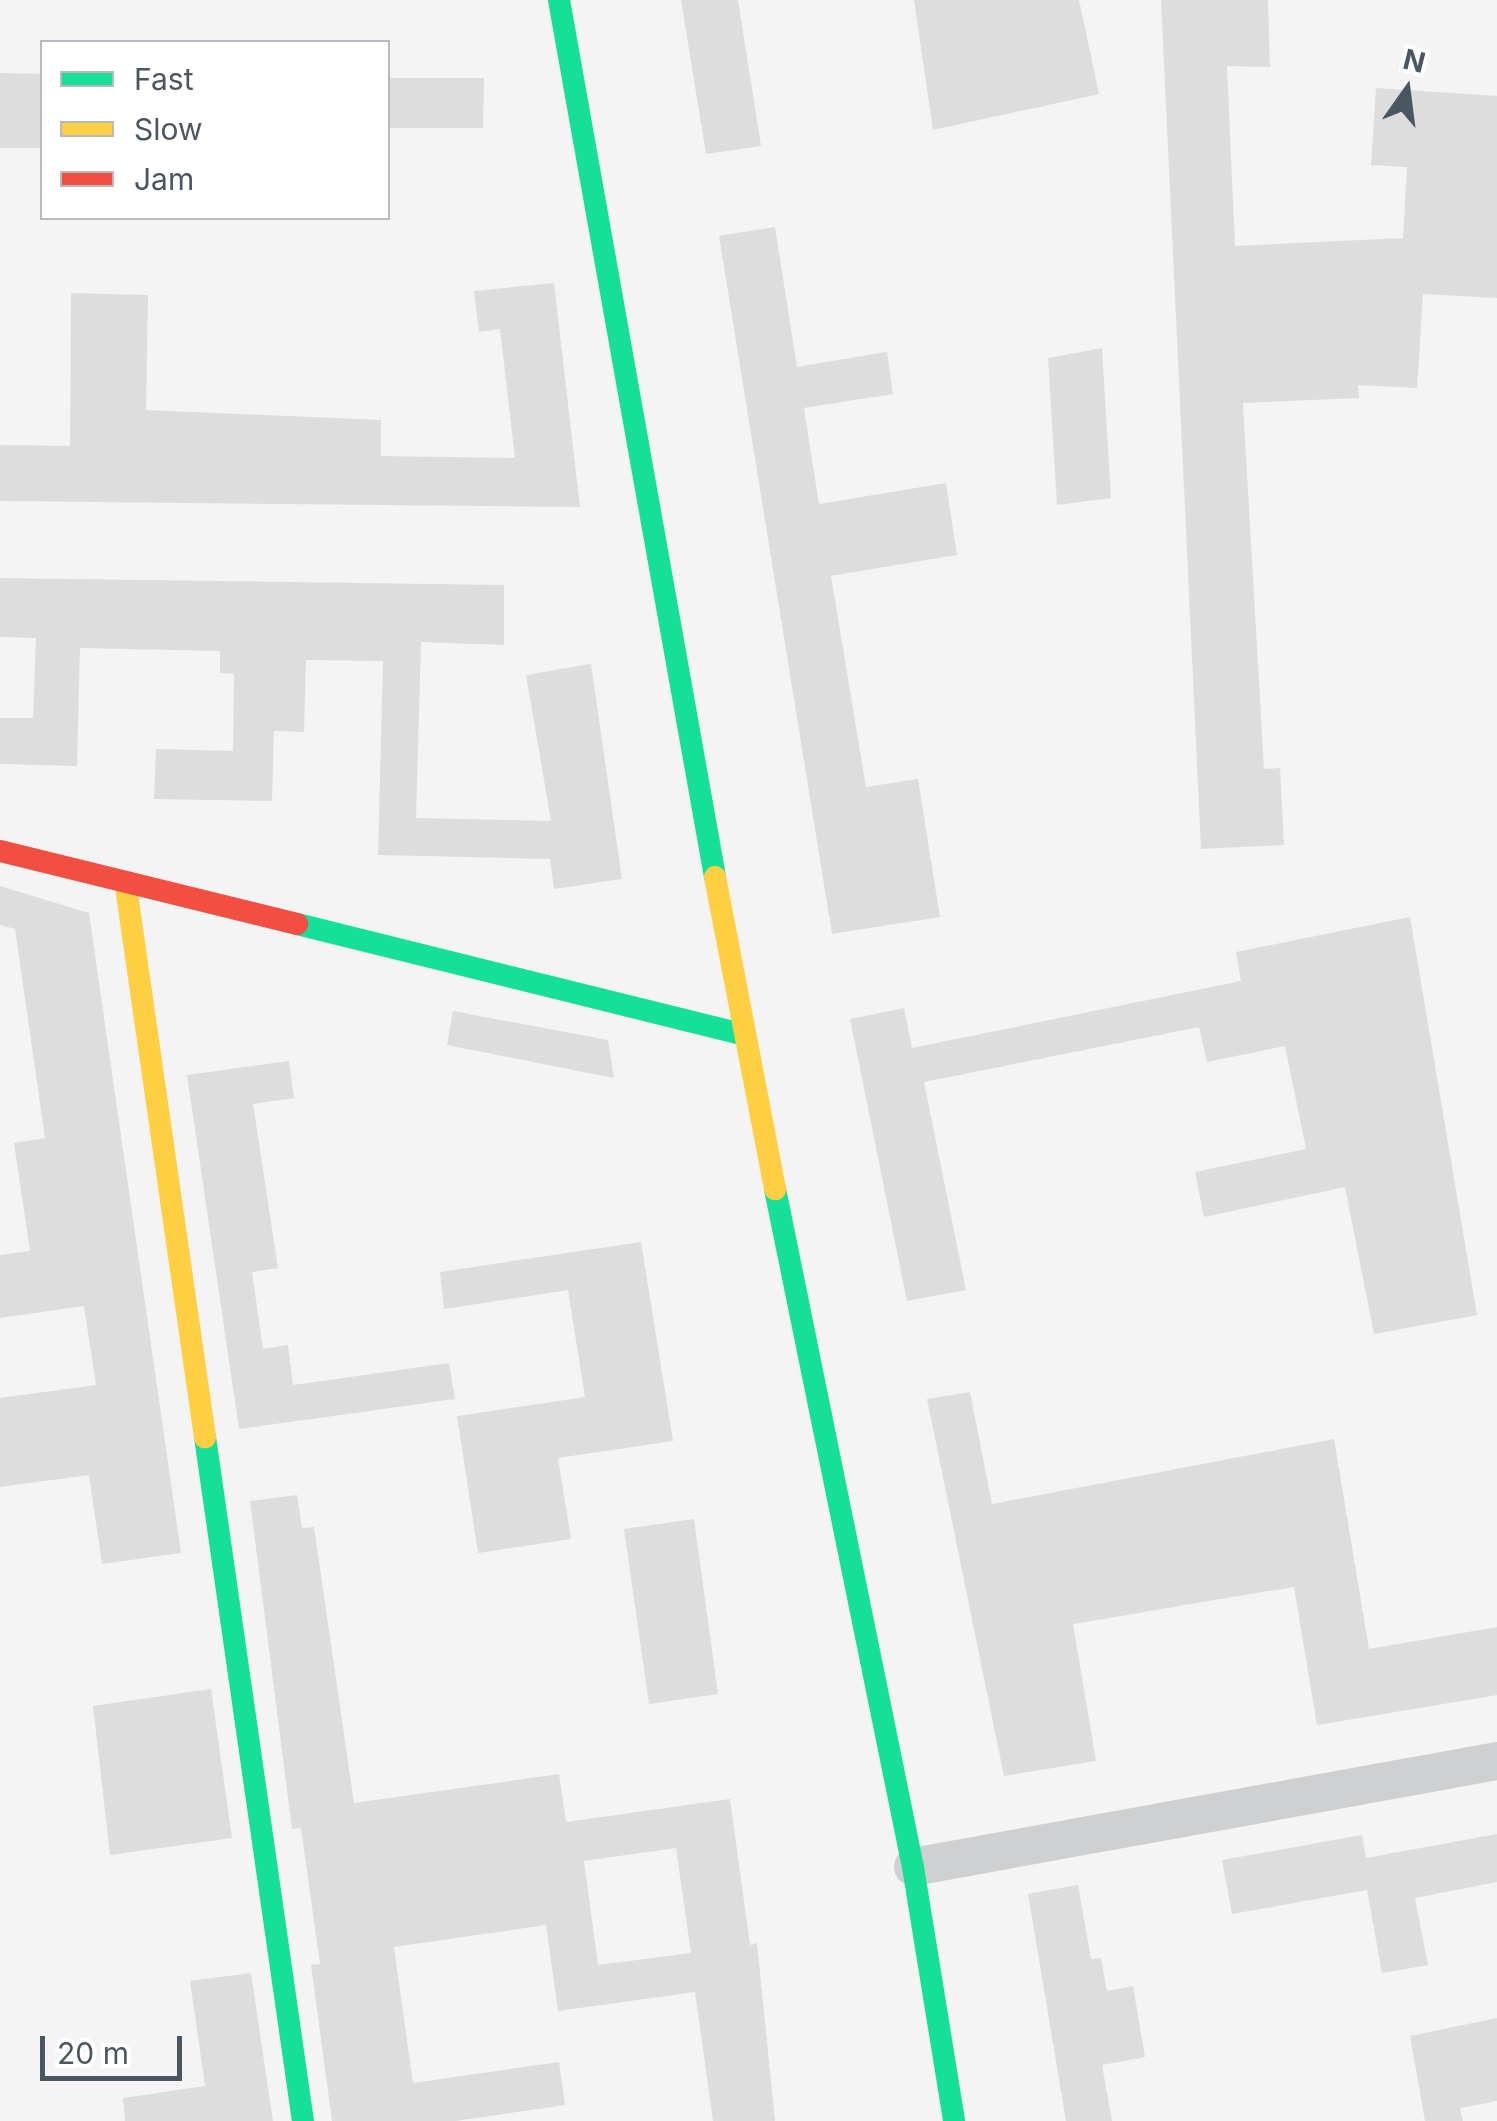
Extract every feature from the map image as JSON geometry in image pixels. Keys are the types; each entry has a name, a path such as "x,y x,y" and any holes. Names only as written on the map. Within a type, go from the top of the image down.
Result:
{"street":[{"path":"558,0 743,1034 913,1867 954,2121"},
{"path":"0,851 126,887 743,1034"},
{"path":"126,887 303,2121"},
{"path":"913,1867 1497,1761"}],"building":[{"path":"681,0 738,0 761,146 706,154"},
{"path":"914,0 1079,0 1099,94 933,130"},
{"path":"1161,0 1268,0 1270,67 1227,66 1235,246 1403,238 1407,167 1371,165 1376,88 1497,96 1497,298 1423,294 1417,388 1358,385 1359,398 1243,403 1264,769 1280,768 1284,845 1201,849"},
{"path":"0,73 40,74 40,148 0,148"},
{"path":"390,78 484,78 483,128 390,128"},
{"path":"775,227 797,367 887,352 893,394 804,408 819,504 946,483 957,555 831,576 866,787 918,779 940,917 832,934 719,236"},
{"path":"554,283 580,507 0,501 0,445 70,446 71,293 148,295 146,410 381,420 381,456 515,458 500,329 479,332 474,291"},
{"path":"1102,348 1111,498 1057,505 1048,358"},
{"path":"0,578 504,585 504,645 421,642 416,818 551,821 526,675 591,664 622,879 554,889 550,859 378,855 383,661 306,660 304,732 274,731 272,801 154,799 156,749 233,751 234,674 220,673 220,651 80,648 77,766 0,764 0,718 33,718 36,638 0,637"},
{"path":"0,886 89,913 181,1553 102,1564 89,1475 0,1487 0,1398 96,1385 84,1306 0,1318 0,1255 30,1251 14,1143 45,1138 15,929 0,925"},
{"path":"1410,917 1477,1315 1374,1334 1345,1187 1204,1217 1195,1172 1306,1149 1285,1046 1207,1062 1199,1027 924,1082 966,1290 907,1301 850,1019 904,1008 912,1048 1241,981 1236,952"},
{"path":"453,1011 608,1040 614,1078 447,1045"},
{"path":"289,1061 294,1098 253,1104 278,1268 252,1272 263,1349 288,1345 293,1385 449,1363 455,1399 239,1429 187,1075"},
{"path":"641,1242 673,1441 558,1458 571,1539 478,1553 457,1416 585,1397 568,1290 444,1309 440,1272"},
{"path":"970,1392 992,1504 1334,1439 1369,1649 1497,1627 1497,1695 1317,1725 1294,1587 1073,1624 1096,1761 1004,1776 927,1399"},
{"path":"297,1495 302,1528 314,1527 354,1803 559,1774 566,1822 730,1799 750,1945 757,1943 775,2121 713,2121 695,1992 558,2011 546,1925 394,1947 413,2083 559,2062 565,2105 456,2121 332,2121 311,1965 320,1964 301,1828 292,1829 250,1501","holes":["676,1848 691,1953 598,1965 584,1861"]},
{"path":"694,1519 718,1694 649,1704 624,1529"},
{"path":"211,1689 232,1838 110,1855 93,1706"},
{"path":"1497,1834 1497,1882 1415,1898 1428,1965 1382,1973 1367,1890 1232,1914 1222,1860 1362,1835 1366,1858"},
{"path":"1078,1885 1091,1959 1101,1958 1107,1991 1133,1986 1145,2057 1102,2065 1112,2121 1066,2121 1028,1894"},
{"path":"251,1973 273,2121 125,2121 123,2098 205,2086 190,1981"},
{"path":"1497,2018 1497,2101 1460,2108 1463,2121 1425,2121 1410,2036"}],"traffic: fast":[{"path":"559,0 715,877"},
{"path":"297,924 743,1034"},
{"path":"775,1189 913,1867 954,2121"},
{"path":"205,1437 303,2121"}],"traffic: slow":[{"path":"715,877 775,1189"},
{"path":"126,887 205,1437"}],"traffic: jam":[{"path":"0,851 297,924"}]}
